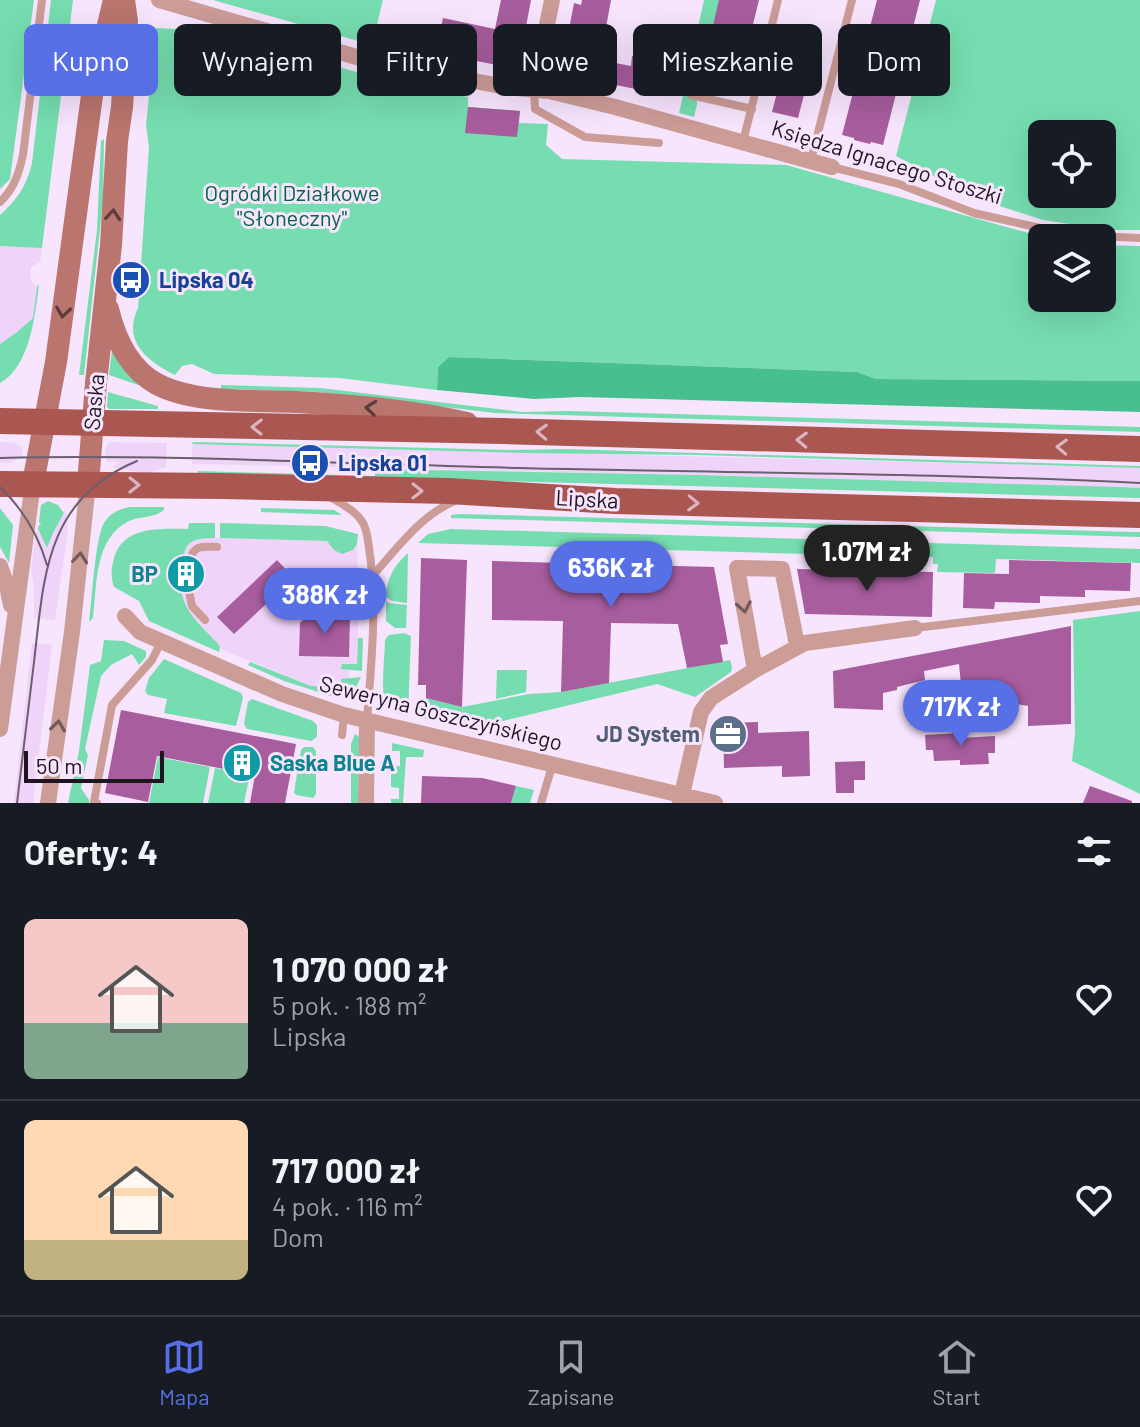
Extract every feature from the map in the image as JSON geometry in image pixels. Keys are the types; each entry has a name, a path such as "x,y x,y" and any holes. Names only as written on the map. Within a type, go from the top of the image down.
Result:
{"main road":[{"path":"0,421 1140,449"},
{"name":"Lipska","path":"0,484 311,488 615,501 1140,515"}],"street":[{"name":"Saska","path":"0,727 33,483 46,422 71,258 93,88 114,0"},
{"name":"Saska","path":"48,803 72,632 88,484 123,92 127,21 124,0"},
{"name":"Księdza Ignacego Stoszki","path":"159,0 374,62 493,85"},
{"path":"547,24 552,0"},
{"name":"Księdza Ignacego Stoszki","path":"566,96 832,167"},
{"path":"106,293 113,327 128,357 152,381 174,391 202,397 378,409 445,418 503,431"},
{"name":"Saska","path":"0,566 7,586 13,626"},
{"path":"755,670 737,568 782,569 797,645"},
{"name":"Seweryna Goszczyńskiego","path":"125,616 140,632 161,642 282,694 344,715 553,763 681,799 715,803"},
{"path":"681,799 701,712 711,698 797,645 915,628"},
{"path":"366,803 367,721"}],"lane":[{"path":"0,202 18,176 23,155 42,0"},
{"path":"743,142 778,0"},
{"path":"811,160 852,0"},
{"path":"534,96 535,109 585,137 659,143"},
{"path":"695,96 752,109"},
{"name":"Księdza Ignacego Stoszki","path":"832,167 899,184 974,213 1072,235 1140,238"},
{"path":"311,488 346,506 363,523 366,532 372,576 373,635 367,721"},
{"path":"372,576 431,513 461,499 482,494"},
{"path":"191,558 199,547 217,547"},
{"path":"189,591 192,606 205,620"},
{"path":"915,628 1140,601"},
{"path":"97,803 94,802 112,705 152,660 161,642"},
{"path":"342,735 344,715"},
{"path":"541,803 553,763"}],"shaded area":[{"path":"0,246 42,248 40,262 31,267 30,280 37,287 33,318 0,344"},
{"path":"0,442 13,442 19,446 23,451 21,457 9,463 0,463"},
{"path":"109,442 167,443 166,467 147,473 113,467 120,462 107,462 105,449"},
{"path":"192,444 1140,468 1140,488 192,464"},
{"path":"66,511 68,529 55,620 34,618 31,569 37,527 47,547"},
{"path":"202,538 328,541 334,550 353,550 357,544 357,664 349,669 349,679 341,679 341,687 311,686 221,649 191,614 174,579 174,569 182,569 185,547"},
{"path":"32,643 52,645 33,803 14,803"}],"green space":[{"path":"0,0 34,0 31,24 24,24 24,75 10,179 0,189"},
{"path":"51,0 73,0 70,24 48,24"},
{"path":"213,0 383,0 377,24 357,24 357,41 341,36 341,24 298,24"},
{"path":"704,0 719,0 724,24 699,24"},
{"path":"936,0 1140,0 1140,230 1116,230 1116,224 1069,224 1043,220 975,198 896,156 911,96 950,96 950,24 930,24"},
{"name":"Ogródki Działkowe \"Słoneczny\"","path":"158,28 174,29 174,96 341,96 341,68 357,72 357,96 463,96 468,97 468,107 520,111 519,123 548,124 546,145 562,159 786,165 1028,233 1028,312 1116,312 1116,245 1140,246 1140,381 876,379 857,372 449,357 438,367 437,390 339,378 214,374 192,364 182,366 175,375 140,349 133,330 138,308 149,147 146,125 149,96 158,96"},
{"path":"40,96 61,96 42,248 0,246 0,215 20,192 32,163"},
{"path":"683,96 697,96 694,117 679,113"},
{"path":"104,139 103,201 84,375 79,375 97,230 101,141"},
{"path":"39,285 33,325 24,353 10,375 0,383 0,344 33,318"},
{"path":"112,350 150,389 109,375"},
{"path":"449,357 857,372 876,379 1140,381 1140,412 580,397 534,399 437,390 438,367"},
{"path":"221,385 320,388 522,412 1140,427 1140,432 495,413 319,392 221,389"},
{"path":"108,392 158,406 158,409 109,409"},
{"path":"192,444 563,449 1140,468"},
{"path":"375,469 1118,487 1140,488 1140,498 198,473 375,476"},
{"path":"48,501 58,505 64,513 47,548 38,529 41,525 41,505"},
{"path":"130,507 164,507 164,510 129,521 109,539 99,564 93,618 89,622 101,531 112,514"},
{"path":"0,508 13,525 9,563 0,547"},
{"path":"261,508 334,510 342,515 261,512"},
{"path":"451,515 1140,532 1140,537 451,518"},
{"path":"189,523 215,523 215,538 199,539 189,544 182,569 175,569 174,579 181,580 187,608 218,644 219,652 149,621 139,601 114,587 112,581 113,562 124,541 143,532 188,529"},
{"path":"220,523 325,526 358,534 357,544 353,550 342,554 327,541 220,538"},
{"path":"451,529 845,540 845,555 418,543 428,534"},
{"path":"861,541 1140,549 1140,563 996,559 993,573 937,572 938,564 933,564 933,557 861,555"},
{"path":"408,553 407,603 392,601 386,597 390,578"},
{"path":"386,601 407,605 406,628 395,628 386,621"},
{"path":"1140,611 1140,794 1072,761 1075,734 1073,620"},
{"path":"404,633 411,636 408,716 388,707 383,692 385,640 389,635"},
{"path":"358,638 363,638 362,671 341,669 342,664 357,664"},
{"path":"104,640 124,641 146,651 146,657 139,665 132,654 111,665 101,676 85,749 88,755 81,788 89,803 68,803 79,751 90,665 101,661"},
{"path":"164,659 241,693 243,698 236,726 164,713 167,699 148,695 145,691 149,678"},
{"path":"730,660 731,672 695,697 657,684 470,729 422,718 426,698 462,707"},
{"path":"250,662 311,686 341,687 341,679 361,677 353,693 331,696 284,681 248,665"},
{"path":"497,670 527,670 526,692 496,699"},
{"path":"252,699 313,721 317,725 317,737 311,741 247,729 244,724 248,702"},
{"path":"355,734 359,737 358,803 351,803 351,744"},
{"path":"392,743 424,750 423,757 406,757 403,803 391,803 391,799 399,799 399,788 391,787 391,766 400,766 400,751 392,751"},
{"path":"304,747 313,747 316,751 316,794 313,798 294,792"},
{"path":"158,757 210,767 203,803 149,803"},
{"path":"215,768 250,774 244,803 208,803"},
{"path":"516,786 534,790 530,803 511,803"}],"building":[{"path":"501,0 531,0 526,24 496,24"},
{"path":"582,0 611,0 607,24 570,24 574,3 581,5"},
{"path":"719,0 759,0 753,24 713,24"},
{"path":"877,0 920,0 914,24 871,24"},
{"path":"443,18 471,24 442,24"},
{"path":"477,25 493,29 493,64 477,61"},
{"path":"632,56 633,56 633,88 617,85 617,63 631,66"},
{"path":"776,96 804,96 798,118 772,112"},
{"path":"852,96 896,96 883,145 842,135"},
{"path":"468,107 520,111 517,137 465,133"},
{"name":"BP","path":"183,558 192,565 198,559 196,591 194,586 188,584 181,591"},
{"path":"421,558 467,560 462,707 426,698 426,685 418,685"},
{"path":"277,560 294,578 234,634 217,617"},
{"path":"1009,560 1131,563 1130,591 1085,590 1085,597 1040,596 1040,603 995,602 994,609 963,608 964,573 1009,574"},
{"path":"492,561 714,567 728,644 720,645 723,662 687,668 678,624 611,623 609,683 561,692 563,621 492,620"},
{"path":"797,569 933,572 932,617 805,614"},
{"path":"350,614 349,657 299,656 300,623 308,615"},
{"path":"1071,626 1071,724 1028,726 1028,706 962,695 959,664 924,671 925,680 883,693 883,710 834,708 833,671"},
{"name":"Saska Blue A","path":"121,710 296,744 285,803 250,803 255,775 157,756 148,802 105,793"},
{"path":"758,722 758,733 809,731 810,776 782,777 782,766 724,768 723,723"},
{"path":"959,733 959,738 995,736 995,753 988,753 989,764 960,765 960,760 934,761 933,750 926,750 925,735"},
{"path":"865,761 865,780 854,780 854,793 836,793 835,762"},
{"path":"422,776 482,778 516,786 511,803 421,803"},
{"path":"1090,786 1132,801 1132,803 1083,803"}],"tram line":[{"path":"0,458 195,458 1140,483"},
{"path":"17,803 41,600 55,544 67,519 84,496 107,477 137,461"},
{"path":"0,487 29,523 47,565"}],"place":[{"name":"Lipska 04","path":"131,280"},
{"name":"Lipska 01","path":"310,463"},
{"name":"BP","path":"186,574"},
{"name":"JD System","path":"728,734"},
{"name":"Saska Blue A","path":"242,763"}]}
